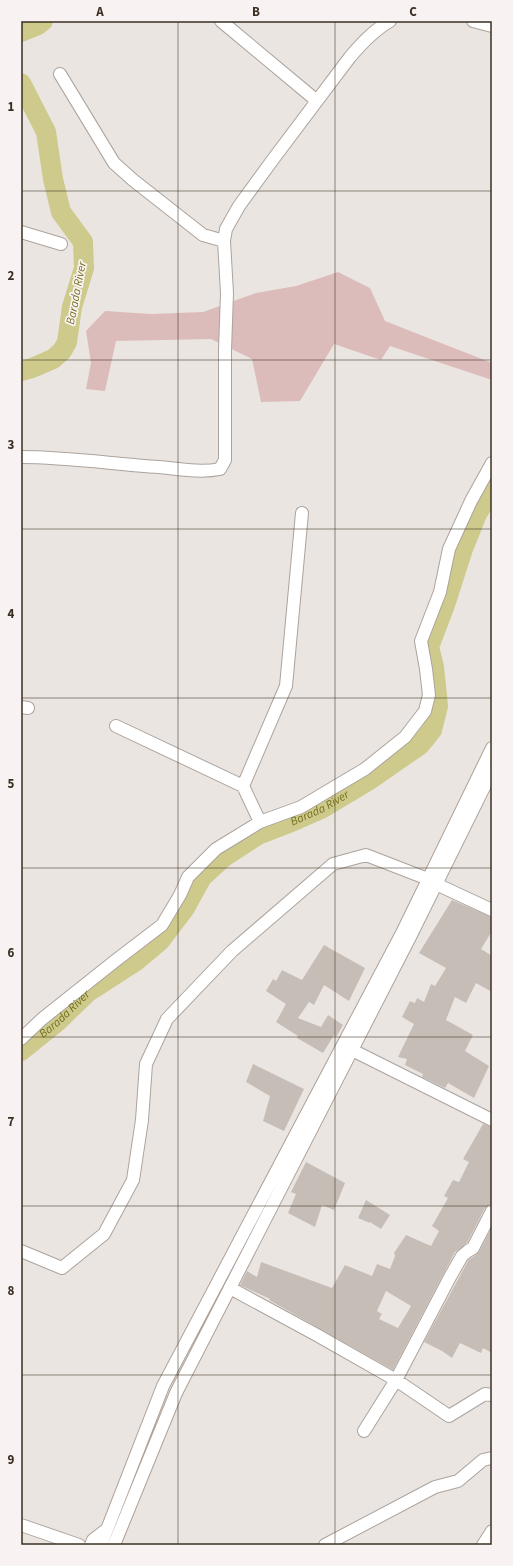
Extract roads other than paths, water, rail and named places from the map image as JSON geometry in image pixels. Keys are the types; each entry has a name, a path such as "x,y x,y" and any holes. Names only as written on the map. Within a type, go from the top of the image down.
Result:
{"street":[{"path":"221,21 317,101"},
{"path":"21,457 55,458 187,470 214,471 220,469 225,460 226,426 225,350 227,294 224,241 226,229 239,206 363,41 379,27 390,21"},
{"path":"473,21 492,26"},
{"path":"60,74 114,163 202,235 224,241"},
{"path":"21,232 61,244"},
{"path":"21,1039 42,1019 162,925 180,895 188,876 216,849 260,822 301,807 365,769 405,737 425,711 429,695 421,641 440,592 449,549 471,501 492,463"},
{"path":"243,786 286,686 302,514"},
{"path":"116,726 243,786 260,822"},
{"path":"114,1545 176,1393 352,1050 432,881 492,748"},
{"path":"101,1545 163,1386 402,933 492,771"},
{"path":"21,1251 62,1268 104,1234 133,1180 142,1120 146,1064 167,1019 232,951 333,864 366,855 432,881 492,910"},
{"path":"352,1050 492,1120"},
{"path":"364,1431 396,1380 462,1256 473,1248 492,1211"},
{"path":"230,1288 396,1380 449,1416 485,1394 492,1395"},
{"path":"325,1545 436,1487 458,1481 483,1460 492,1458"},
{"path":"21,1525 79,1545"},
{"path":"91,1545 93,1540 107,1529"},
{"path":"483,1545 492,1531"}],"waterway":[{"name":"Barada River","path":"21,32 38,25 43,21"},
{"name":"Barada River","path":"21,83 46,132 53,179 61,212 83,242 84,268 72,307 67,342 62,351 53,359 21,371"},
{"name":"Barada River","path":"21,1051 57,1022 88,992 136,961 160,941 185,908 202,877 224,857 258,835 323,808 368,781 420,745 432,730 438,706 434,667 429,647 445,605 463,549 477,514 492,489"}]}
